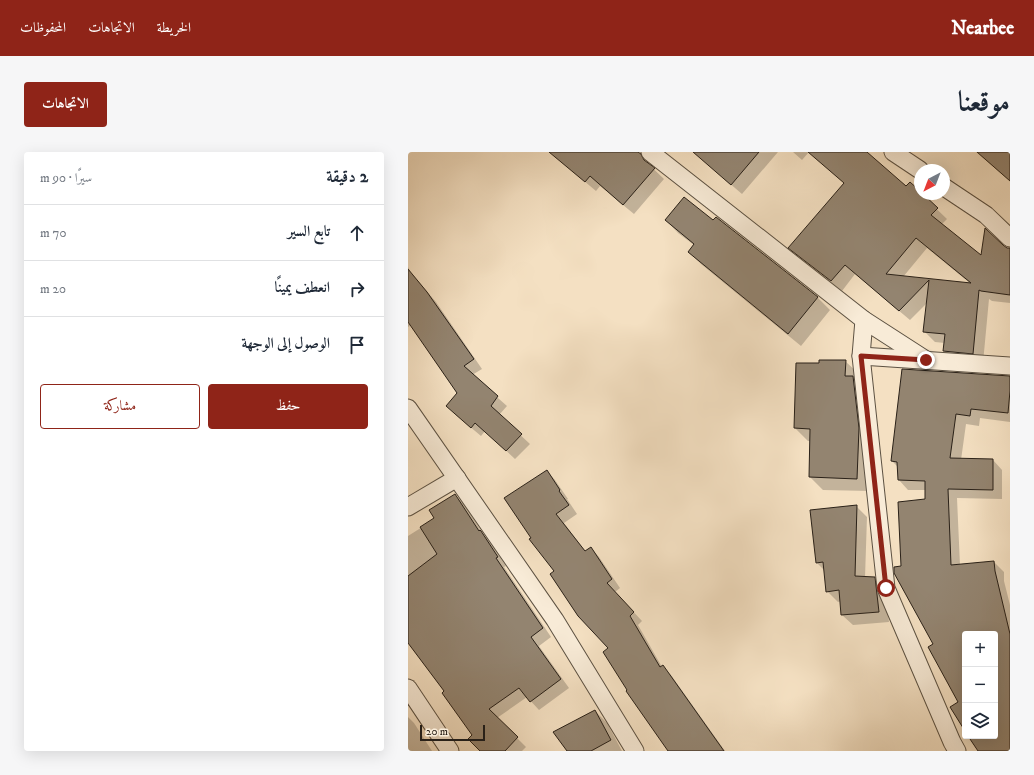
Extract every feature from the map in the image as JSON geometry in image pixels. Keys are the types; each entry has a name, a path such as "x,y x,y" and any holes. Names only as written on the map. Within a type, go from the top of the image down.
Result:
{"street":[{"path":"650,152 864,320 926,360"},
{"path":"893,152 914,166"},
{"path":"950,191 986,215 1010,238"},
{"path":"864,320 861,356 886,588 957,751"},
{"path":"861,356 1010,366"},
{"path":"408,408 555,620 635,751"},
{"path":"408,507 457,478"},
{"path":"408,688 450,751"}],"building":[{"path":"549,152 638,152 644,160 655,168 623,205 590,176 585,182"},
{"path":"693,152 759,152 731,185"},
{"path":"808,152 867,152 906,186 910,182 914,186 914,200 929,200 938,208 931,215 981,255 985,228 1003,245 1010,248 1010,295 979,290 973,354 943,351 945,334 923,332 929,280 899,311 845,265 831,281 788,248 844,183","holes":["916,238 971,283 886,274"]},
{"path":"977,152 1010,152 1010,181"},
{"path":"684,197 713,220 716,217 818,297 788,334 688,252 694,244 665,220"},
{"path":"408,269 427,292 474,359 464,366 498,396 491,406 522,434 506,451 475,423 471,428 446,406 457,393 408,322"},
{"path":"819,360 846,360 845,376 853,376 859,428 857,479 809,477 810,429 794,428 796,363 819,363"},
{"path":"902,369 1010,376 1008,413 971,409 970,416 956,414 950,458 993,459 993,490 948,489 951,565 994,561 1010,634 1010,751 978,751 970,739 998,739 998,631 962,631 962,726 950,707 958,702 928,647 933,644 894,573 894,567 901,566 898,502 925,499 925,481 898,480 897,462 891,461"},
{"path":"547,470 569,505 556,514 585,551 591,547 612,579 607,583 634,612 630,616 660,667 663,665 724,751 668,751 626,691 627,690 603,652 608,648 578,616 550,574 554,571 529,539 531,538 504,498"},
{"path":"455,494 479,531 481,531 498,557 496,558 543,628 531,637 561,679 530,702 519,688 489,709 518,737 505,751 480,751 468,739 472,735 442,693 444,691 408,643 408,576 437,554 420,527 434,518 429,510"},
{"path":"857,505 855,576 875,577 879,612 841,615 839,590 826,592 823,562 816,563 810,510"},
{"path":"595,710 611,740 591,751 567,751 553,732"}],"route":[{"path":"886,588 861,356 926,360"}]}
